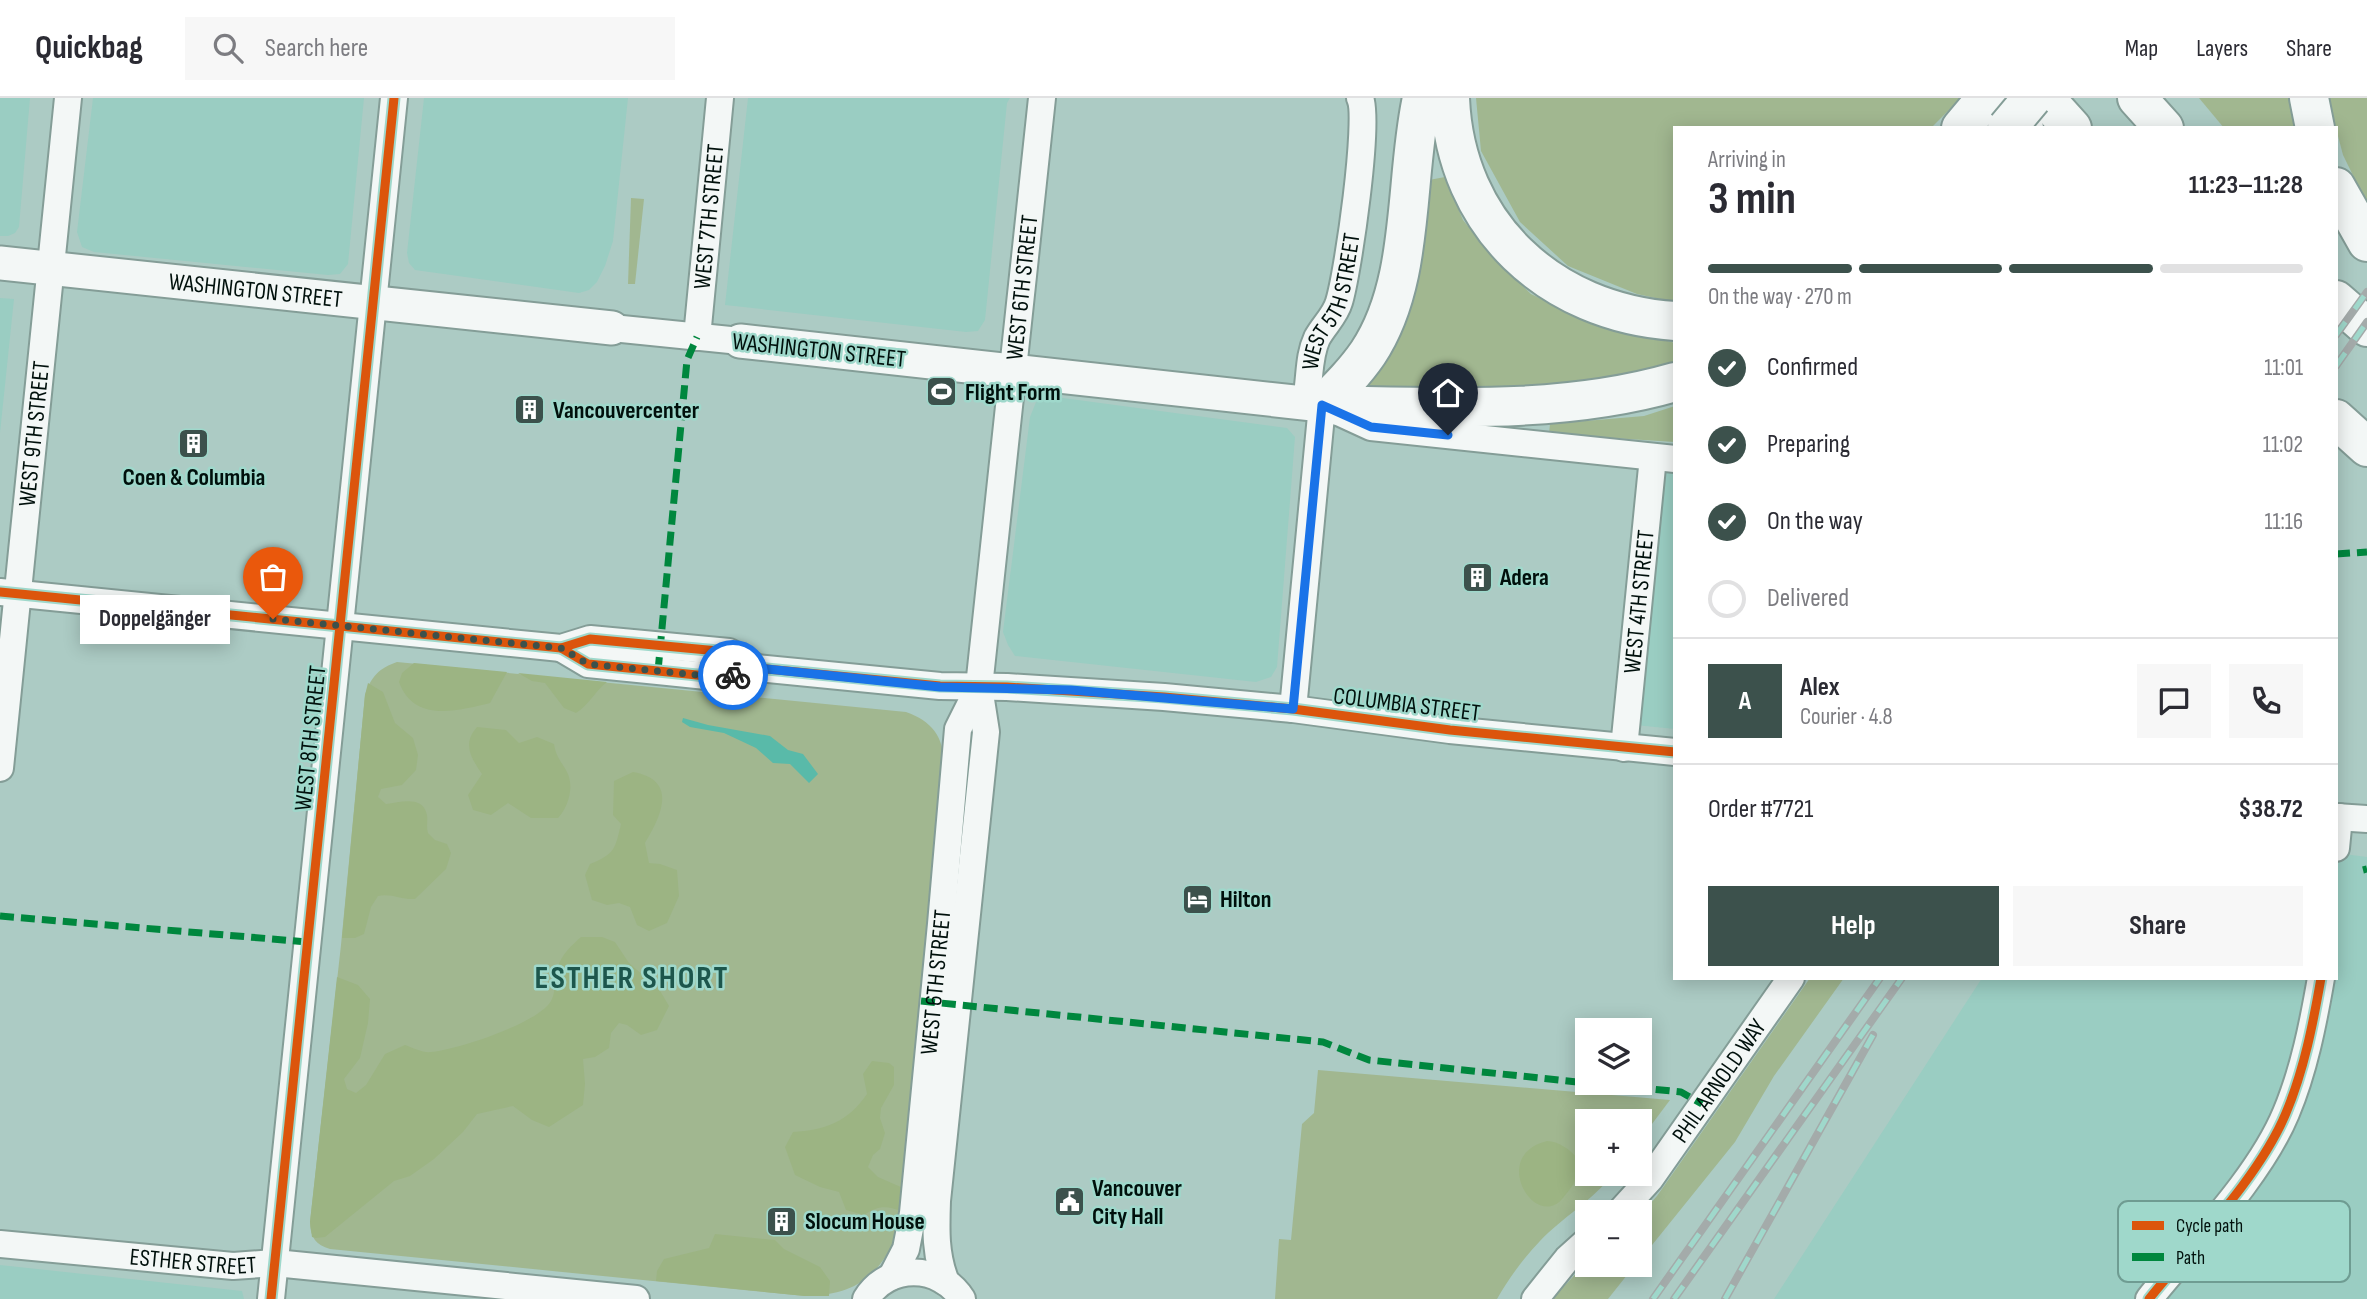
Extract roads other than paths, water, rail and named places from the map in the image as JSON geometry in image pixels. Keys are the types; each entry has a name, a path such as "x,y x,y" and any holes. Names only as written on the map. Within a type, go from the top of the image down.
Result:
{"highway":[{"path":"1322,405 1369,352 1388,312 1400,262 1422,98"},
{"path":"1450,98 1457,150 1467,181 1491,224 1525,262 1555,285 1591,302 1634,316 1673,321"},
{"path":"1963,126 1986,98"},
{"path":"1997,98 2022,126"},
{"path":"2009,126 2032,98"},
{"path":"2045,98 2069,126"},
{"path":"2137,98 2162,126"},
{"path":"2164,98 2184,126"},
{"path":"2309,98 2315,126"},
{"path":"2338,191 2367,242"},
{"path":"2338,302 2367,327"},
{"path":"1322,405 1531,405 1625,394 1673,382"},
{"path":"2338,421 2367,447"}],"main road":[{"name":"WASHINGTON STREET","path":"0,264 612,328"},
{"name":"WASHINGTON STREET","path":"740,341 1322,405"}],"street":[{"name":"WEST 9TH STREET","path":"0,768 9,593 50,269 68,98"},
{"name":"WEST 8TH STREET","path":"271,1299 394,98"},
{"name":"WEST 7TH STREET","path":"697,337 720,98"},
{"name":"WEST 6TH STREET","path":"954,1290 940,1266 935,1226 986,732 979,687 1042,98"},
{"name":"WEST 5TH STREET","path":"1293,709 1322,405 1308,386 1311,353 1318,336 1330,322 1338,306 1348,266 1362,142 1363,104 1360,98"},
{"name":"WASHINGTON STREET","path":"612,328 740,341"},
{"name":"WASHINGTON STREET","path":"1322,405 1371,427 1664,458"},
{"name":"WEST 4TH STREET","path":"1624,747 1664,458"},
{"name":"COLUMBIA STREET","path":"9,593 561,648 588,664 726,678 757,668 940,687 1071,690 1293,709 1450,730 1673,752"},
{"name":"WEST 6TH STREET","path":"892,1276 906,1249 913,1213 958,729 979,687"},
{"path":"2338,817 2367,819"},
{"name":"PHIL ARNOLD WAY","path":"1631,1200 1650,1179 1790,980"},
{"path":"2229,1201 2262,1156 2286,1115 2304,1065 2321,980"},
{"name":"ESTHER STREET","path":"0,1244 233,1266 275,1263 636,1299"},
{"path":"1535,1299 1575,1252"},
{"path":"862,1298 881,1282 902,1273 920,1272 934,1275 954,1290"},
{"path":"2149,1299 2163,1282"}],"railway":[{"path":"2338,332 2367,292"},
{"path":"2338,363 2367,322"},
{"path":"1653,1299 1879,980"},
{"path":"1674,1299 1901,980"},
{"path":"1725,1299 1873,1035"}],"place":[{"name":"Flight Form","path":"942,392"},
{"name":"Vancouvercenter","path":"530,410"},
{"name":"Coen & Columbia","path":"194,443"},
{"name":"Adera","path":"1477,577"},
{"name":"Doppelgänger","path":"273,619"},
{"name":"Hilton","path":"1197,899"},
{"name":"Vancouver City Hall","path":"1069,1202"},
{"name":"Slocum House","path":"782,1221"}],"district":[{"name":"ESTHER SHORT","path":"632,977"}]}
